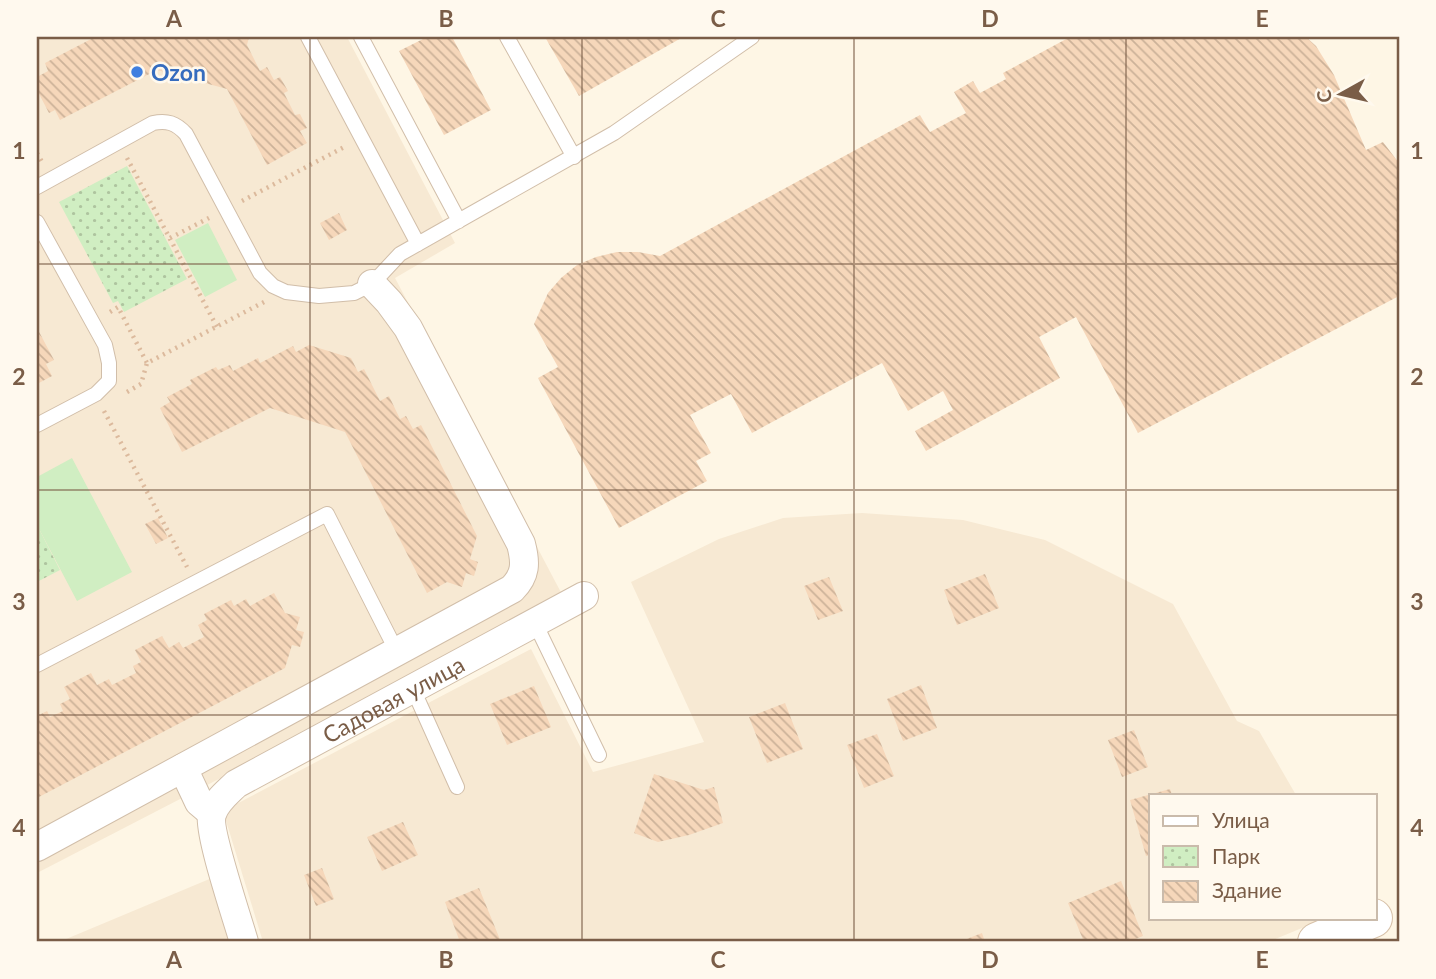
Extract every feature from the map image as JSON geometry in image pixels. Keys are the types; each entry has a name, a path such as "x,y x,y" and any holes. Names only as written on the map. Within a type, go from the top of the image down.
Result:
{"street":[{"path":"37,847 512,589 521,581 525,568 521,544 408,328 372,284"},
{"name":"Садовая улица","path":"212,813 221,797 236,784 584,596"},
{"path":"183,768 199,802 212,813 212,833 244,942"},
{"path":"1376,916 1399,905"},
{"path":"1317,942 1367,920"}],"lane":[{"path":"307,37 418,244"},
{"path":"361,37 459,221"},
{"path":"507,37 574,157"},
{"path":"37,187 153,123 171,122 186,134 260,273 273,286 289,293 320,296 354,293 372,284 389,263 418,244 614,133 752,37"},
{"path":"37,222 104,345 109,363 109,381 99,400 37,425"},
{"path":"37,665 327,514 397,652"},
{"path":"535,624 599,755"},
{"path":"413,689 457,787"}],"path":[{"path":"263,189 361,138"},
{"path":"118,142 217,327"},
{"path":"147,363 289,293"},
{"path":"91,321 118,307 147,363 141,384 99,400 196,583"}],"shaded area":[{"path":"37,37 347,37 455,243 395,278 565,600 37,873"},
{"path":"862,513 963,520 1045,540 1173,604 1237,721 1259,731 1295,794 1149,794 1149,920 1321,920 1268,942 263,942 223,811 531,649 593,772 704,742 631,582 719,539 783,518"},
{"path":"219,875 237,942 59,942"}],"green space":[{"path":"127,166 187,279 124,312 118,301 113,303 59,202"},
{"path":"208,223 237,280 205,297 175,240"},
{"path":"72,458 132,572 77,601 37,525 37,477"},
{"path":"37,525 60,570 37,582"}],"building":[{"path":"95,37 249,37 247,45 260,71 267,67 274,80 280,77 288,91 284,93 295,115 300,114 307,128 300,131 307,143 267,165 227,89 157,70 60,120 55,110 49,113 37,90 37,77 48,71 45,63"},
{"path":"427,37 452,37 491,110 444,135 399,51"},
{"path":"545,37 683,37 579,96"},
{"path":"1070,37 1306,37 1316,46 1334,75 1366,150 1383,142 1399,163 1399,296 1138,433 1076,317 1039,337 1060,378 926,451 915,431 953,410 943,391 908,411 882,363 752,433 731,394 690,415 711,453 696,461 707,481 619,528 538,378 558,367 534,324 548,293 561,278 577,265 617,252 660,256 920,115 930,132 966,113 954,92 973,81 980,93 1006,79 1003,73"},
{"path":"339,213 347,230 329,240 320,223"},
{"path":"37,328 54,360 46,364 52,376 37,384"},
{"path":"309,345 351,358 358,372 364,369 380,401 389,396 400,419 406,416 413,429 421,425 477,536 470,559 478,562 474,576 466,573 462,587 447,582 427,593 345,432 270,408 182,452 160,408 170,402 167,397 192,384 190,380 216,367 218,370 230,365 233,371 258,358 260,363 293,346 296,352"},
{"path":"158,518 168,538 156,544 145,524"},
{"path":"985,574 999,608 957,625 944,590"},
{"path":"829,577 843,611 818,620 804,586"},
{"path":"274,593 285,613 300,617 296,630 304,632 300,647 292,645 285,668 37,798 37,716 47,711 50,717 63,711 60,704 70,699 64,687 91,673 97,685 109,679 112,685 136,673 133,666 141,662 135,650 162,636 169,648 179,642 183,648 204,637 198,625 207,620 204,614 231,600 234,606 246,599 250,606"},
{"path":"921,685 937,728 903,741 887,699"},
{"path":"534,686 551,727 507,745 490,704"},
{"path":"785,703 803,749 767,763 749,717"},
{"path":"1134,730 1148,767 1122,777 1108,740"},
{"path":"877,734 894,776 864,788 847,745"},
{"path":"654,774 704,790 714,787 723,823 658,842 634,833"},
{"path":"1170,789 1172,794 1152,794"},
{"path":"1149,795 1149,855 1146,856 1130,800"},
{"path":"403,822 418,855 382,871 367,837"},
{"path":"322,868 334,899 316,906 304,875"},
{"path":"1121,881 1143,936 1128,942 1084,942 1068,903"},
{"path":"479,888 501,942 460,942 445,902"},
{"path":"982,933 985,942 959,942"}],"place":[{"name":"Ozon","path":"137,72"}]}
